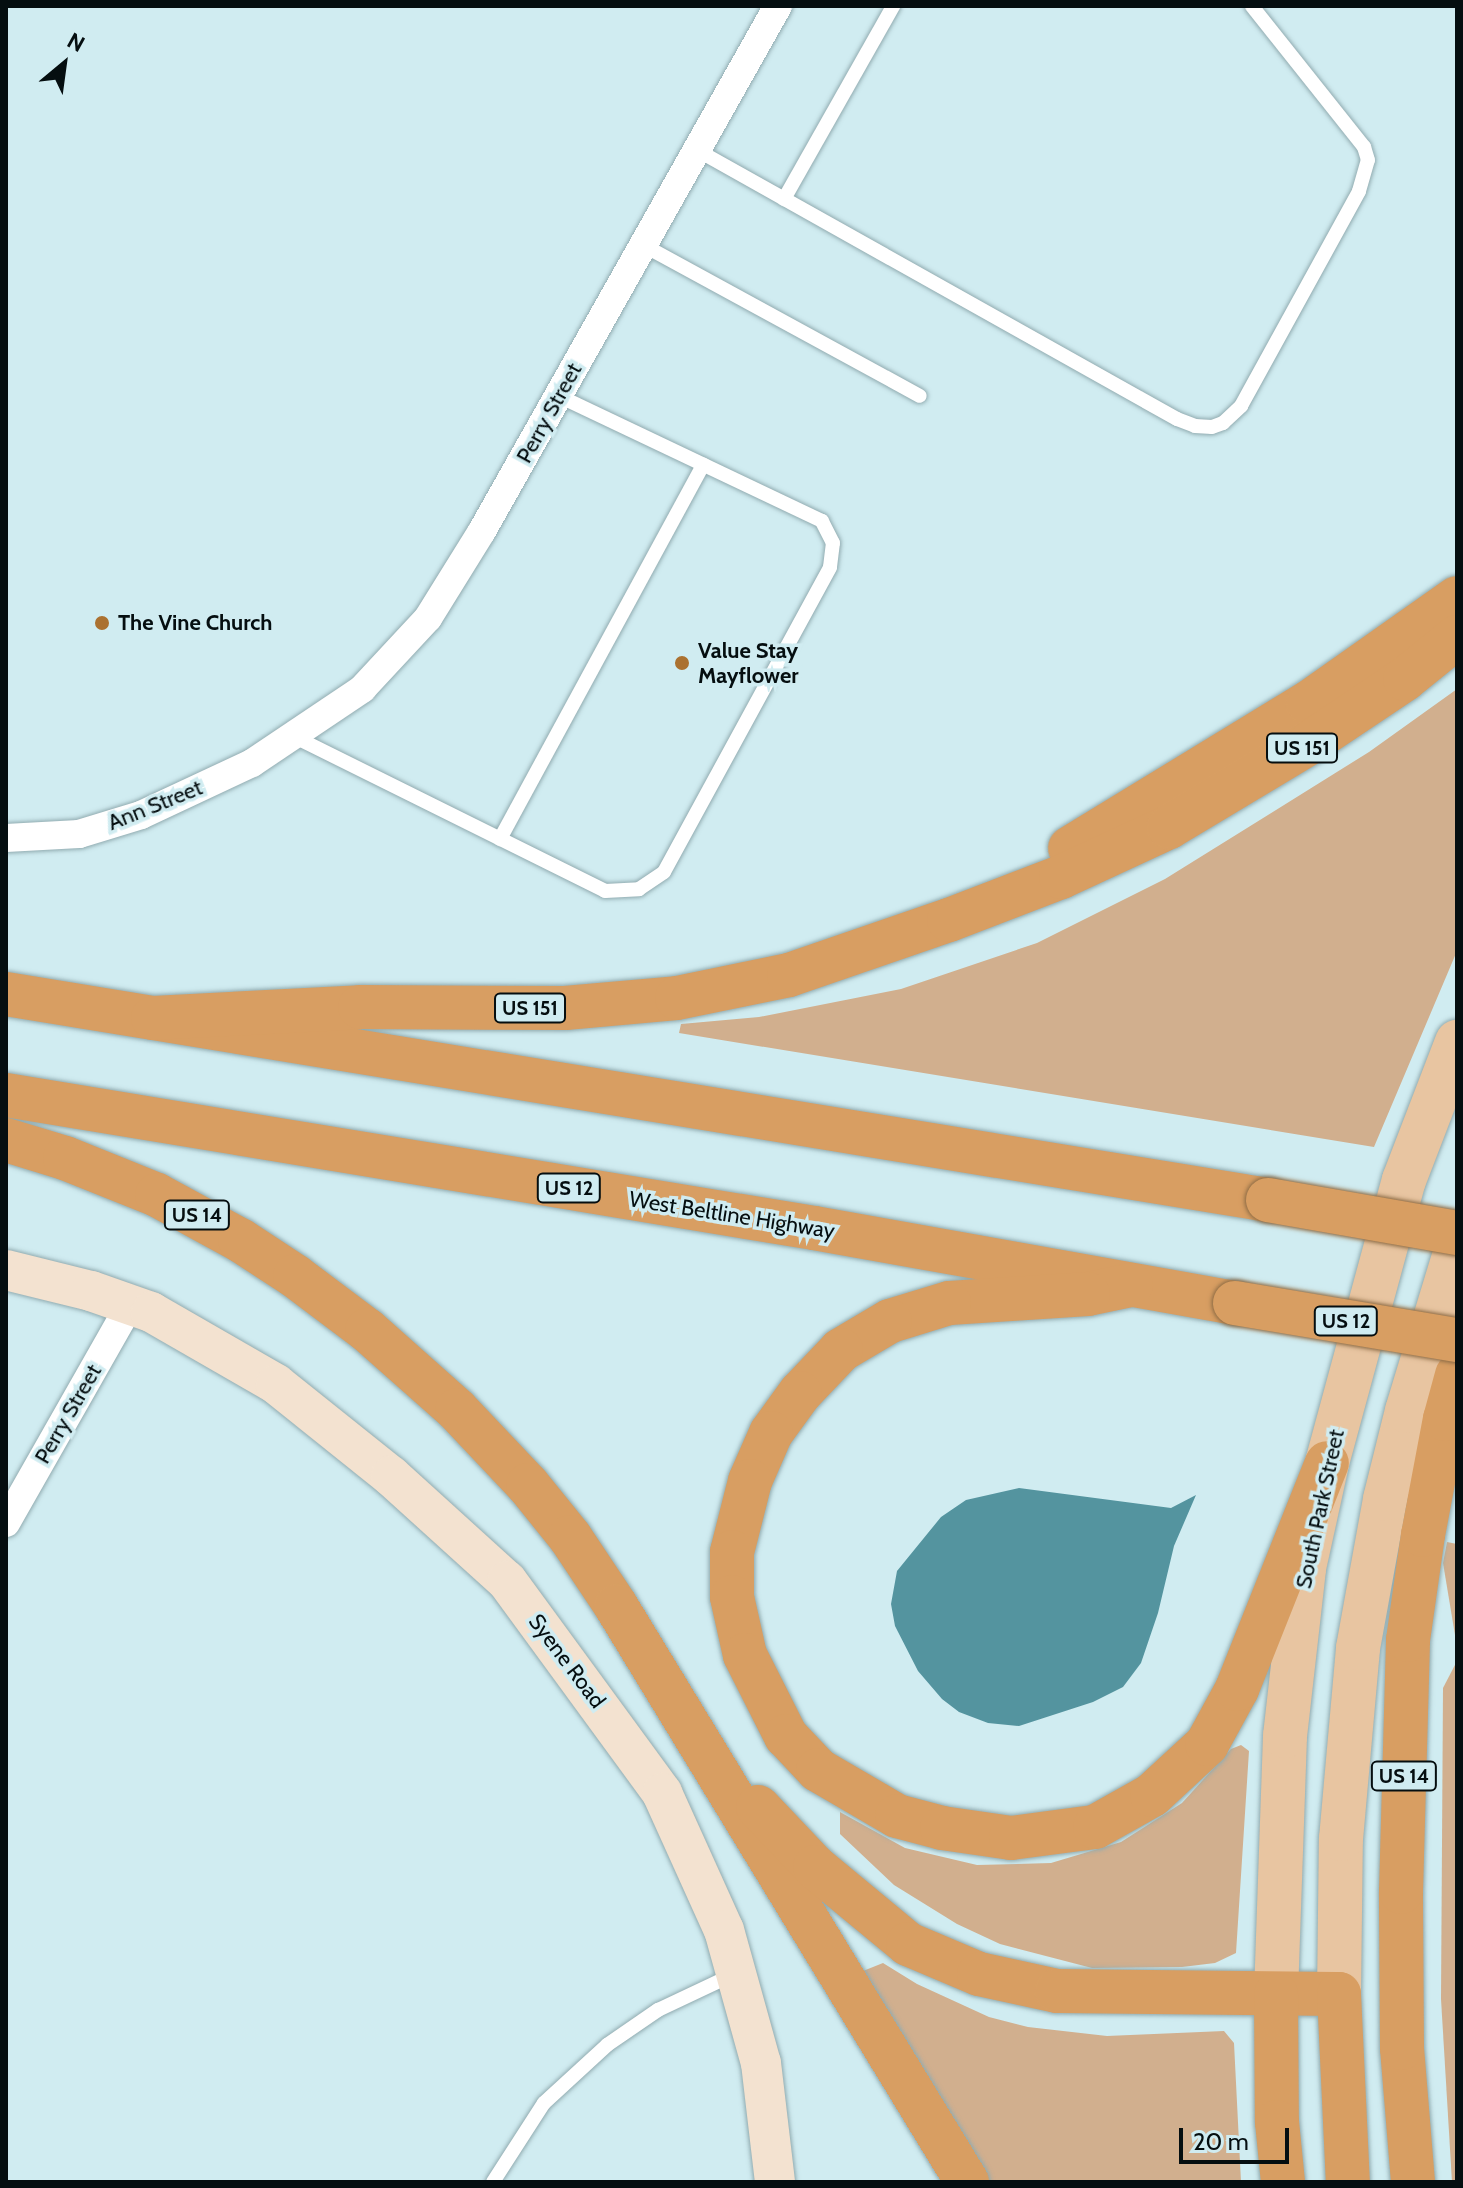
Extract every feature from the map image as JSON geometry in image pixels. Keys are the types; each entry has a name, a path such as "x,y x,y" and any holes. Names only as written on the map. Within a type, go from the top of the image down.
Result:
{"highway":[{"path":"1001,900 1092,833 1333,687 1457,598"},
{"name":"US 151","path":"153,1018 360,1007 565,1008 677,998 789,975 1001,900 1169,827 1311,742 1405,679 1457,637"},
{"path":"6,994 1457,1233"},
{"name":"West Beltline Highway","path":"6,1095 814,1228 1457,1340"},
{"name":"US 14","path":"6,1140 95,1170 192,1213 295,1276 367,1330 457,1410 546,1506 616,1606 696,1741"},
{"path":"1131,1285 1088,1294 983,1298 919,1310 890,1321 841,1350 800,1393 777,1424 750,1481 732,1552 732,1597 745,1655 786,1736 818,1770 897,1816 942,1828 1011,1838 1095,1827 1152,1795 1207,1744 1237,1689 1327,1463"},
{"name":"US 14","path":"1413,2182 1402,2048 1401,1892 1408,1640 1426,1521 1457,1375"},
{"path":"696,1741 815,1867 908,1944 979,1974 1057,1991 1339,1994 1348,2182"},
{"path":"696,1741 967,2182"},
{"path":"1276,1994 1277,2122 1283,2182"}],"main road":[{"name":"South Park Street","path":"1276,1994 1285,1736 1304,1568 1327,1463 1404,1180 1457,1042"},
{"path":"1339,1994 1341,1839 1358,1648 1385,1499 1407,1411 1457,1246"}],"street":[{"name":"Perry Street","path":"252,763 295,737 362,689 428,618 559,396 778,6"},
{"name":"Ann Street","path":"6,838 79,834 141,815 252,763"},
{"name":"Syene Road","path":"6,1270 151,1312 276,1384 391,1476 507,1581 606,1712 662,1793 724,1930 761,2063 775,2182"},
{"name":"Perry Street","path":"6,1523 130,1305"}],"lane":[{"path":"784,199 893,6"},
{"path":"697,150 1177,419 1195,426 1223,423 1241,406 1329,247 1359,191 1368,160 1364,147 1252,6"},
{"path":"643,245 920,396"},
{"path":"295,737 605,891 639,889 664,872 830,567 833,543 822,521 559,396"},
{"path":"500,839 703,465"},
{"path":"493,2182 544,2103 607,2045 658,2010 736,1973"}],"shaded area":[{"path":"1457,689 1457,951 1374,1147 679,1033 681,1024 759,1017 901,989 1037,943 1165,879 1369,752"},
{"path":"1447,1542 1457,1544 1457,1647 1443,1563"},
{"path":"1457,1661 1457,2182 1452,2182 1441,1999 1443,1688"},
{"path":"1241,1745 1249,1751 1236,1953 1215,1963 1182,1967 1092,1968 1000,1944 957,1924 894,1885 840,1834 840,1812 905,1848 977,1865 1051,1863 1121,1842 1182,1803 1231,1749"},
{"path":"883,1963 917,1984 989,2017 1028,2027 1107,2036 1224,2031 1234,2043 1241,2182 990,2182 863,1971"}],"water":[{"path":"1019,1488 1171,1508 1196,1495 1174,1546 1158,1613 1141,1663 1123,1687 1093,1702 1019,1726 988,1723 959,1712 942,1699 918,1671 895,1626 891,1604 897,1571 941,1517 966,1500"}],"place":[{"name":"The Vine Church","path":"102,623"},
{"name":"Value Stay Mayflower","path":"682,663"}]}
